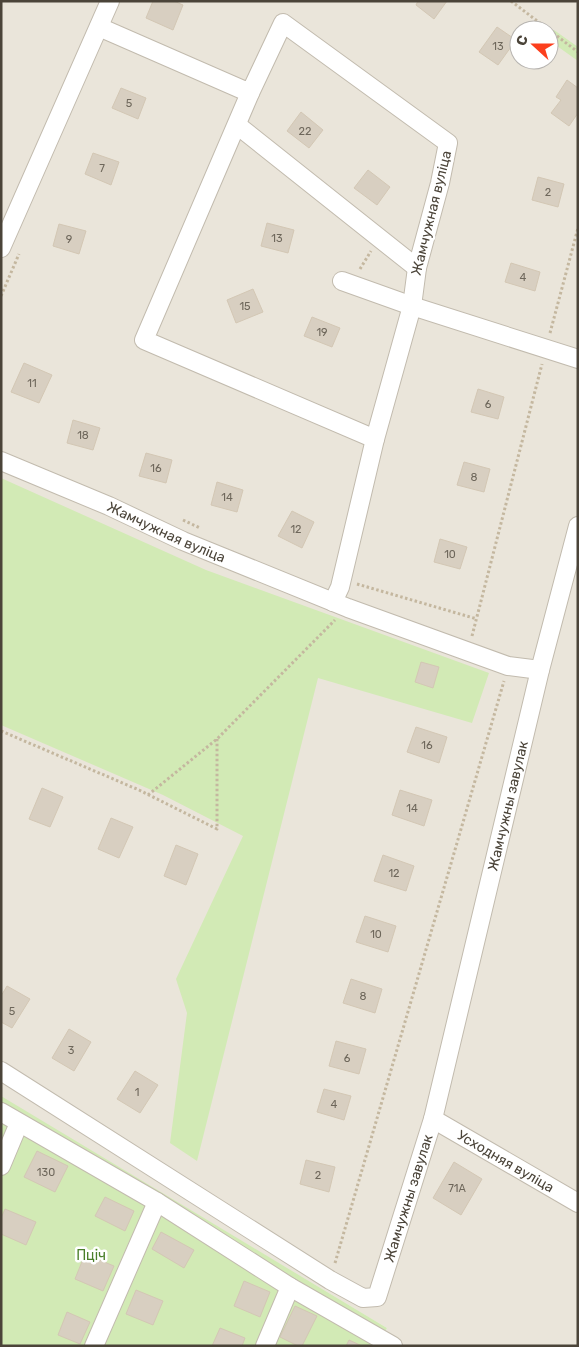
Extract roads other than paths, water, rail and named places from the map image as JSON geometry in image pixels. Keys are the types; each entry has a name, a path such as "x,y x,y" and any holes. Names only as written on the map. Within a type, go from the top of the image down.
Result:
{"street":[{"path":"1,248 110,1"},
{"name":"Жамчужная вуліца","path":"340,605 342,580 375,440 412,306 416,268 440,183 448,143 283,23 250,93 144,340 375,440"},
{"path":"98,27 250,93"},
{"path":"237,125 416,268"},
{"path":"347,282 412,306 578,359"},
{"name":"Жамчужная вуліца","path":"1,461 109,506 183,541 340,605 508,666 540,670"},
{"name":"Жамчужны завулак","path":"1,1071 330,1280 362,1298 377,1297 433,1119 540,670 578,526"},
{"path":"1,1112 157,1202 290,1287 393,1346"},
{"name":"Усходняя вуліца","path":"433,1119 578,1203"},
{"path":"1,1166 19,1123"},
{"path":"94,1346 157,1202"},
{"path":"264,1346 290,1287"}],"park label":[{"name":"Пціч","path":"91,1255"}]}
